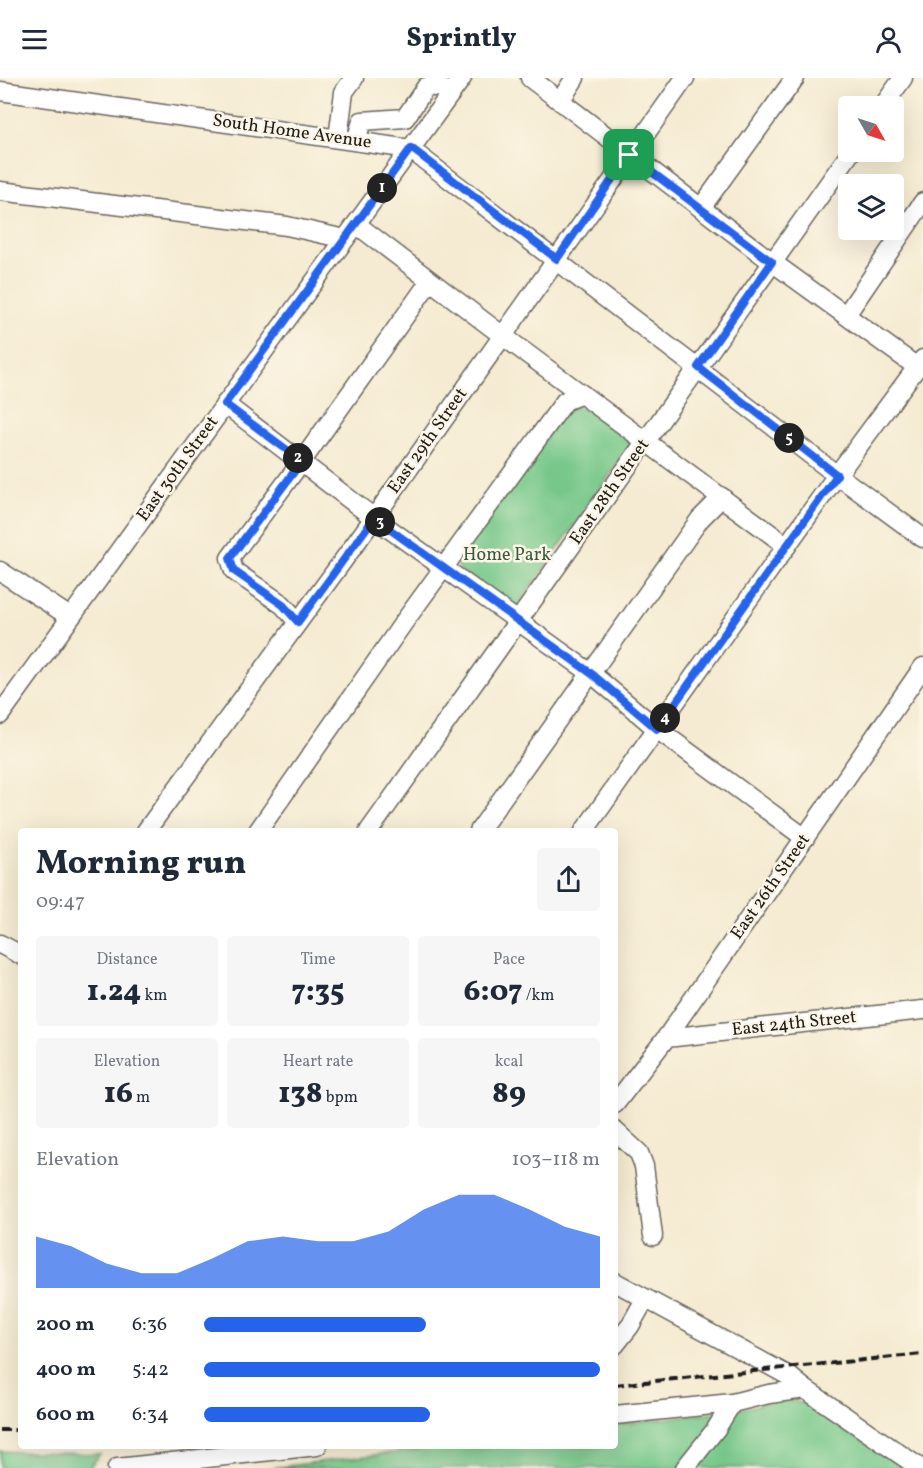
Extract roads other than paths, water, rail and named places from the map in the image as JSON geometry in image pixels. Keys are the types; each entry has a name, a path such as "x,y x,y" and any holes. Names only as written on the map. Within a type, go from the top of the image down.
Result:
{"street":[{"path":"347,140 344,92 354,78"},
{"path":"530,78 772,262 846,315 920,363 837,475 586,828"},
{"path":"560,101 575,78"},
{"name":"East 29th Street","path":"149,828 374,518 685,78"},
{"path":"701,208 795,78"},
{"path":"890,96 903,78"},
{"path":"347,140 362,121 405,118 426,87 439,88 456,85"},
{"name":"East 30th Street","path":"0,715 456,85"},
{"name":"South Home Avenue","path":"3,89 411,148 837,475 923,538"},
{"path":"409,113 428,125"},
{"name":"East 28th Street","path":"371,828 520,621 843,162"},
{"path":"0,191 350,232 430,281 787,546"},
{"path":"846,315 923,202"},
{"path":"298,622 283,605 234,571 230,558 430,281"},
{"path":"260,828 404,622 565,401 582,394"},
{"path":"225,404 374,518 592,674 657,729 805,838"},
{"path":"481,828 700,519 722,497"},
{"path":"0,571 70,617"},
{"name":"East 26th Street","path":"618,1100 666,1038 923,667"},
{"path":"0,944 18,954"},
{"name":"East 24th Street","path":"666,1038 923,1010"},
{"path":"618,1134 639,1154 644,1166 653,1236"},
{"path":"618,1284 776,1368 920,1468"},
{"path":"618,1341 630,1326 645,1299"},
{"path":"618,1415 732,1403 769,1394 805,1389"},
{"path":"684,1468 716,1429 732,1403"},
{"path":"117,1468 290,1449"}],"railway":[{"path":"618,1385 923,1354"},
{"path":"0,1430 18,1430"}],"park label":[{"name":"Home Park","path":"507,555"}]}
